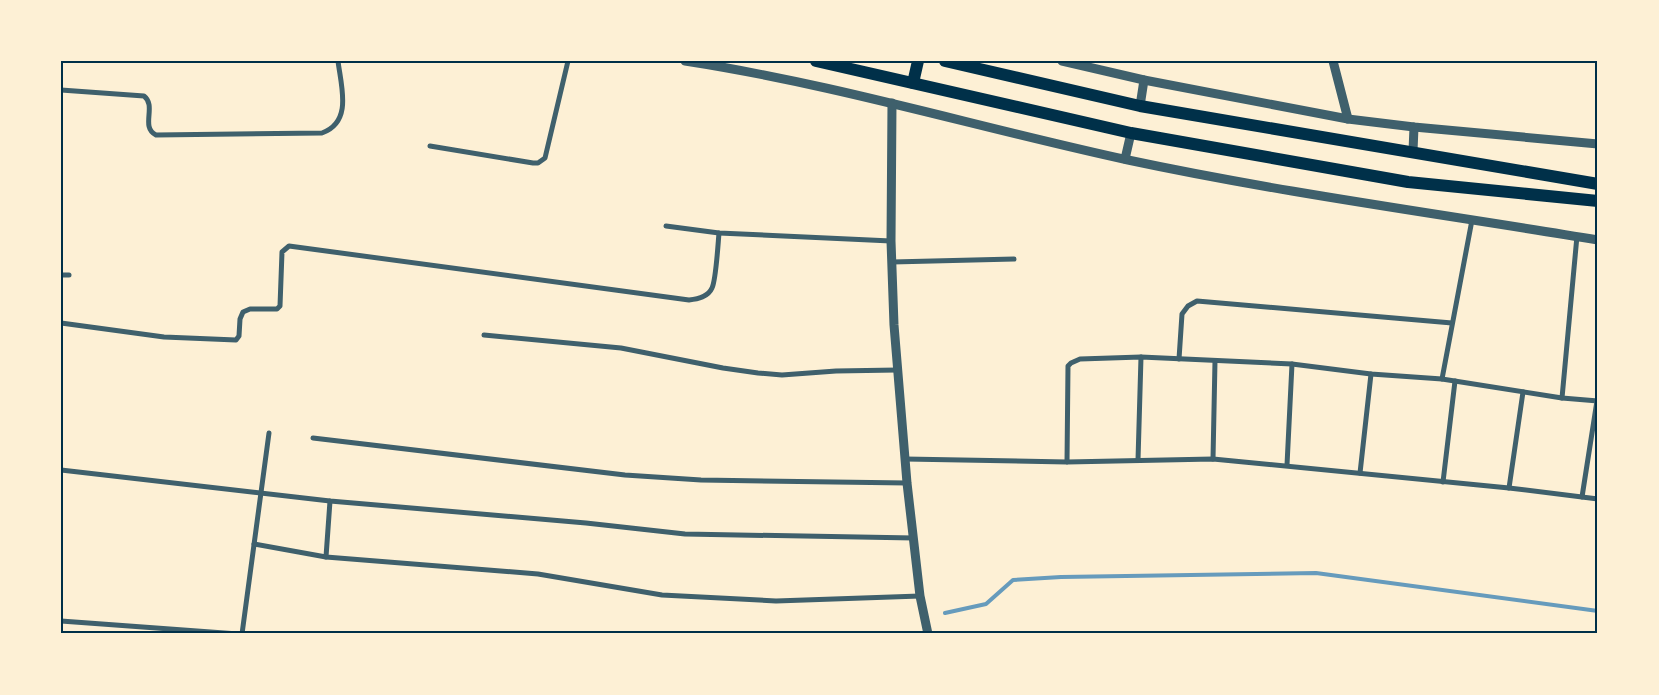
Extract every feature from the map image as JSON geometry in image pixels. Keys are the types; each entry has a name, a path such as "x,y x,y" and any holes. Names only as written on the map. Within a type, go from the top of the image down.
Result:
{"highway":[{"path":"816,61 1131,133 1408,182 1598,201"},
{"path":"913,83 918,61"},
{"path":"945,61 1140,106 1598,184"}],"street":[{"path":"61,90 144,96 150,103 149,128 156,135 322,133 334,127 342,116 338,61"},
{"path":"430,146 533,163 542,161 545,158 568,61"},
{"path":"685,61 723,64 1125,159 1210,177 1598,240"},
{"path":"1062,61 1144,80 1348,119 1598,144"},
{"path":"1334,61 1348,119"},
{"path":"1140,106 1144,80"},
{"path":"892,103 891,241 897,370 904,459 920,596 928,634"},
{"path":"1412,152 1414,127"},
{"path":"1125,159 1131,133"},
{"path":"1442,379 1472,220"},
{"path":"666,226 719,233 891,241"},
{"path":"61,323 164,337 236,340 240,336 240,319 243,312 250,309 274,310 279,308 282,252 289,246 689,300 698,299 707,295 713,288 719,233"},
{"path":"1562,398 1577,236"},
{"path":"892,262 1014,258"},
{"path":"61,274 69,275"},
{"path":"1179,359 1182,314 1188,306 1197,301 1452,323"},
{"path":"484,335 621,348 758,373 782,375 836,371 897,370"},
{"path":"1138,460 1141,357"},
{"path":"1067,462 1068,366 1080,359 1141,357 1292,364 1371,374 1442,379 1562,398 1598,401 1582,497"},
{"path":"1213,459 1215,361"},
{"path":"1287,465 1292,364"},
{"path":"1360,473 1371,374"},
{"path":"1443,482 1455,381"},
{"path":"1509,488 1523,392"},
{"path":"61,622 240,634 269,433"},
{"path":"314,438 625,475 701,480 907,483"},
{"path":"904,459 1067,462 1213,459 1509,488 1598,499"},
{"path":"61,470 330,501 586,523 685,534 914,538"},
{"path":"326,558 330,501"},
{"path":"254,544 326,558 538,574 662,595 776,601 920,596"}],"waterway":[{"path":"945,613 986,604 1013,580 1061,577 1316,573 1598,611"}]}
